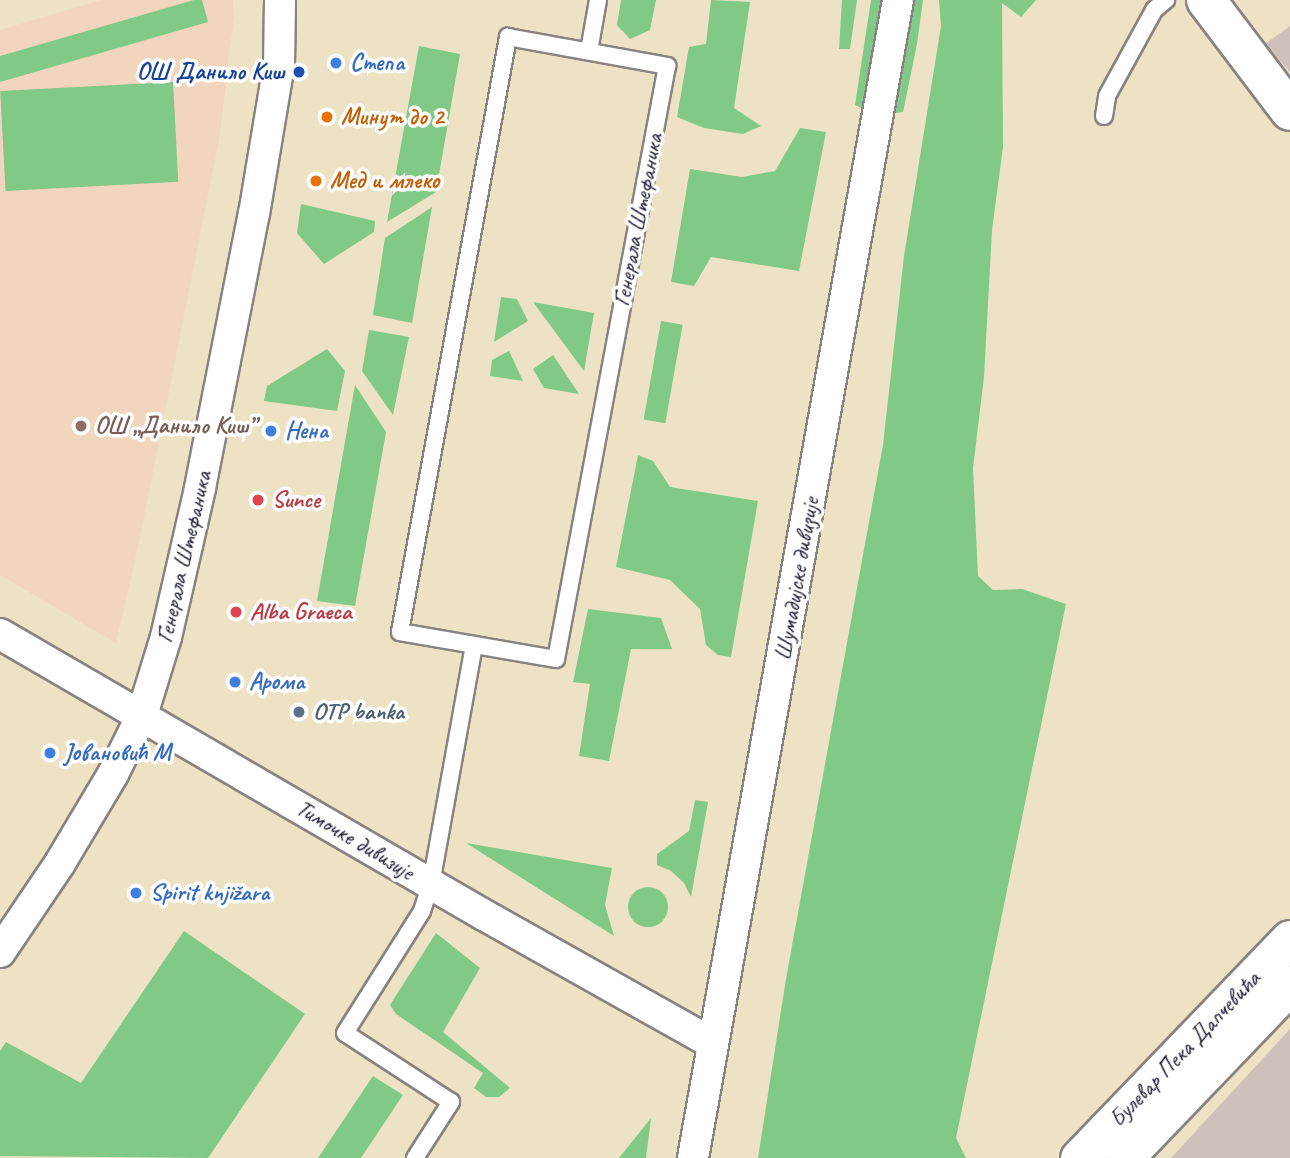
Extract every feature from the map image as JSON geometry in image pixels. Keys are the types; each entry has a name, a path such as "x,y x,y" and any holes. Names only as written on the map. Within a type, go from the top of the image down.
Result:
{"main road":[{"path":"1206,0 1290,111"}],"street":[{"name":"Генерала Штефаника","path":"0,952 94,808 142,715 175,603 227,356 277,82 281,47 280,0"},
{"name":"Шумадијске дивизије","path":"693,1158 898,0"},
{"name":"Тимочке дивизије","path":"0,634 712,1043"},
{"name":"Булевар Пека Дапчевића","path":"1079,1158 1290,939"},
{"name":"Булевар Пека Дапчевића","path":"1124,1158 1290,985"}],"lane":[{"path":"589,51 598,0"},
{"path":"1104,116 1107,96 1154,10 1166,0"},
{"name":"Генерала Штефаника","path":"508,37 667,66 556,659 474,645 400,632 508,37"},
{"path":"415,1158 451,1102 345,1032 422,911 431,884 474,645"}],"shaded area":[{"name":"ОШ „Данило Киш”","path":"101,0 233,0 234,16 219,140 138,547 116,643 0,575 0,30"},
{"path":"1290,26 1290,72 1265,44"},
{"path":"1290,1029 1290,1158 1171,1158"}],"green space":[{"path":"194,0 202,0 208,22 0,82 0,56"},
{"path":"621,0 656,0 650,30 630,39 617,25"},
{"path":"711,0 750,2 734,108 761,126 743,134 704,128 677,117 689,47 706,44"},
{"path":"842,0 857,0 850,49 839,49"},
{"path":"871,0 882,0 864,109 855,105"},
{"path":"912,0 923,0 917,44 903,112 895,113"},
{"path":"939,0 1036,0 1021,17 1002,3 1003,147 992,230 984,377 973,468 978,576 993,590 1022,589 1066,604 956,1138 966,1158 758,1158 786,979 883,445 904,256 941,26"},
{"path":"419,46 460,54 436,192 387,222"},
{"path":"173,82 178,182 5,191 0,91"},
{"path":"800,128 826,132 799,271 711,257 694,286 671,282 690,169 742,177 775,171"},
{"path":"301,204 375,221 374,232 324,264 297,233"},
{"path":"432,207 412,323 373,315 385,238"},
{"path":"501,297 517,299 528,321 494,342"},
{"path":"533,302 594,313 584,371"},
{"path":"661,321 683,325 665,423 644,419"},
{"path":"369,330 409,337 393,415 362,371"},
{"path":"327,349 345,371 337,411 264,401 267,386"},
{"path":"509,351 523,381 490,376 492,360"},
{"path":"553,355 579,394 544,388 533,369"},
{"path":"355,385 386,432 355,606 317,601"},
{"path":"638,455 653,461 670,487 758,501 731,657 718,655 706,645 700,609 670,580 616,567"},
{"path":"588,609 661,618 672,649 631,649 609,761 579,756 590,684 573,682"},
{"path":"695,800 708,802 691,897 684,883 671,871 657,865 657,854 689,831"},
{"path":"466,843 612,868 605,905 614,936"},
{"path":"648,887 662,893 668,907 662,921 648,927 634,921 628,907 634,893"},
{"path":"184,931 305,1014 208,1158 0,1156 0,1051 6,1042 81,1083"},
{"path":"436,933 480,968 443,1032 510,1088 499,1097 486,1097 474,1088 483,1073 396,1014 390,1005"},
{"path":"373,1076 403,1095 361,1158 318,1158"},
{"path":"651,1118 646,1158 619,1158"}],"place":[{"name":"Степа","path":"336,63"},
{"name":"ОШ Данило Киш","path":"299,72"},
{"name":"Минут до 2","path":"327,117"},
{"name":"Мед и млеко","path":"316,181"},
{"name":"ОШ „Данило Киш”","path":"81,426"},
{"name":"Нена","path":"271,431"},
{"name":"Sunce","path":"258,500"},
{"name":"Alba Graeca","path":"236,612"},
{"name":"Арома","path":"235,682"},
{"name":"OTP banka","path":"299,712"},
{"name":"Јовановић М","path":"50,753"},
{"name":"Spirit knjižara","path":"136,893"}]}
